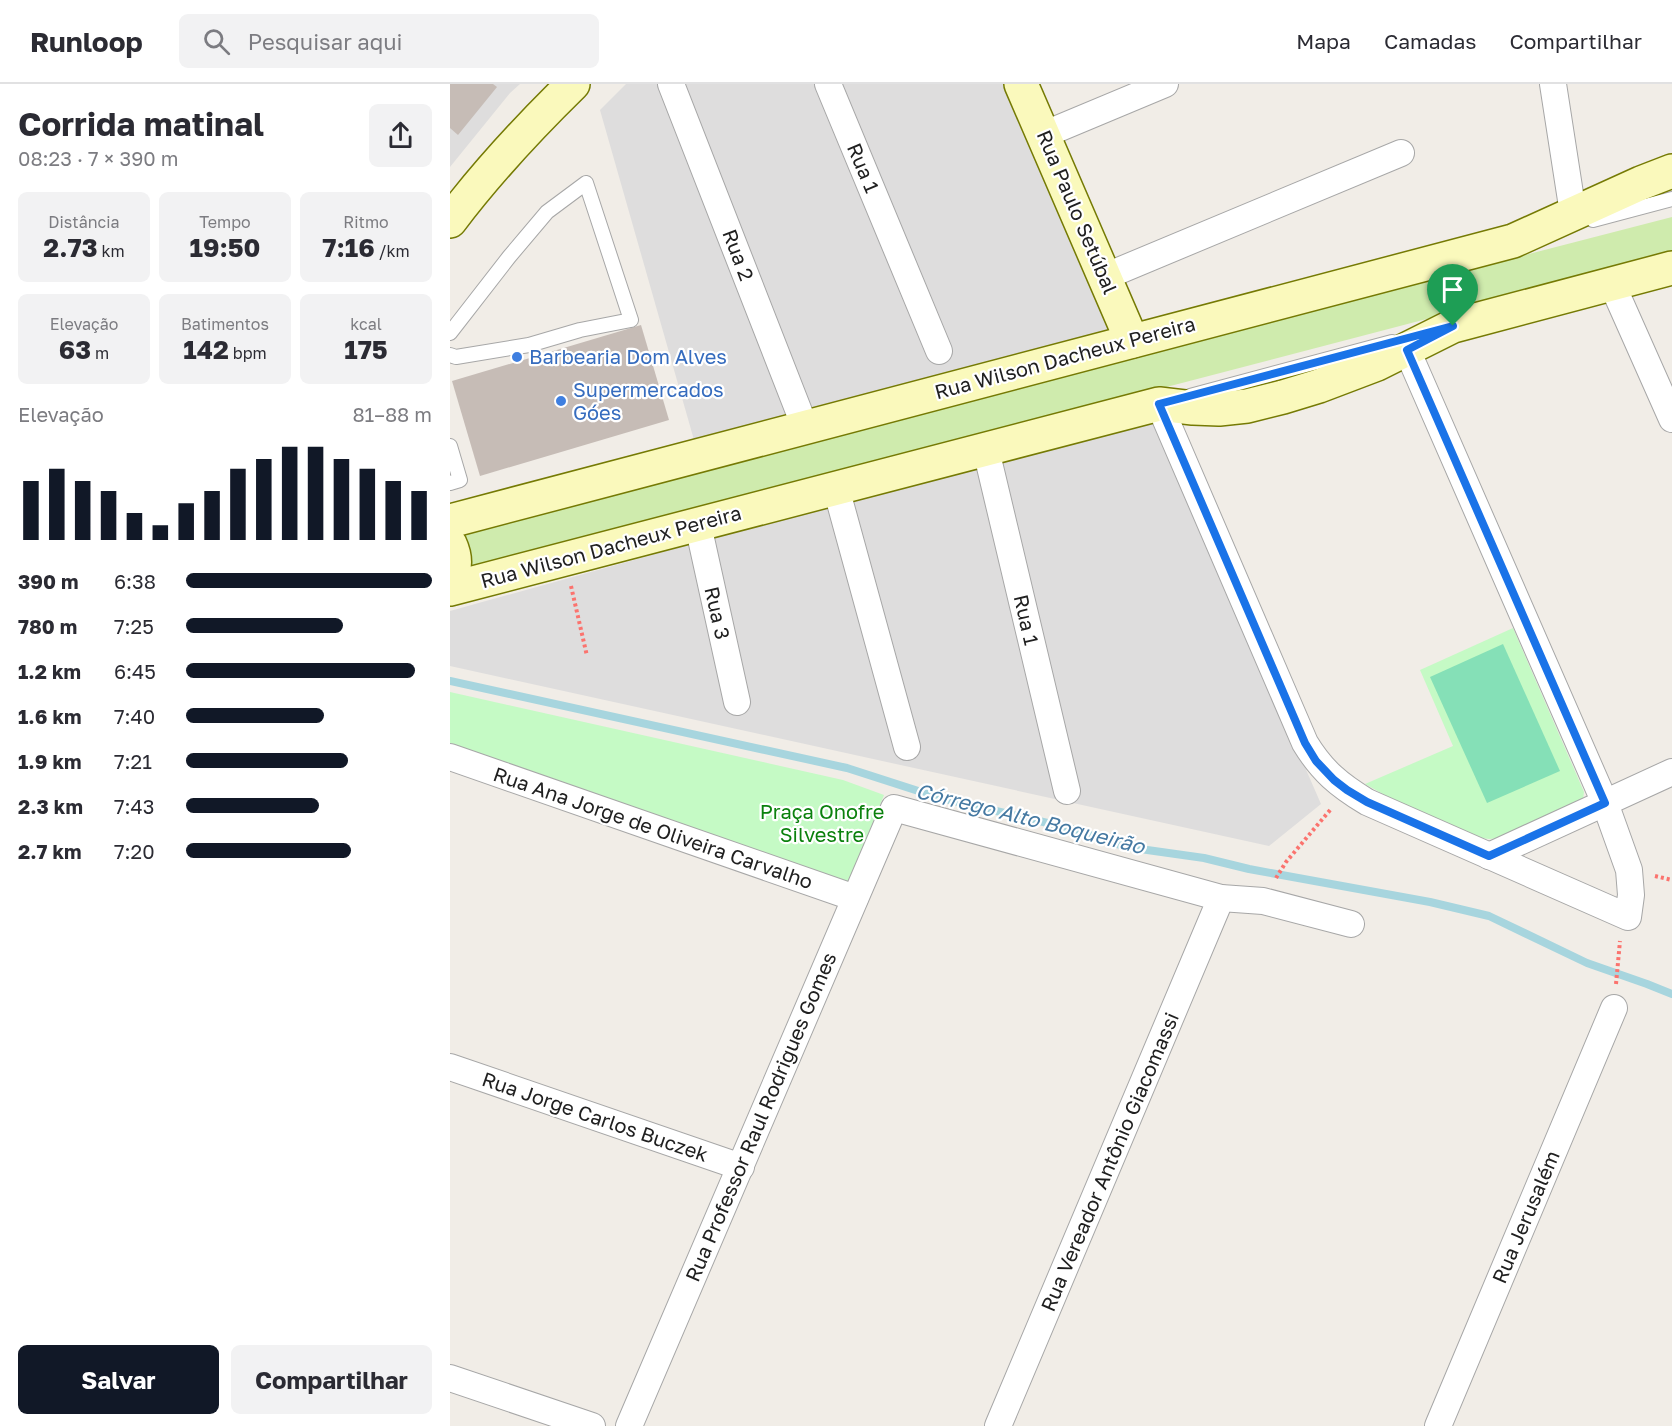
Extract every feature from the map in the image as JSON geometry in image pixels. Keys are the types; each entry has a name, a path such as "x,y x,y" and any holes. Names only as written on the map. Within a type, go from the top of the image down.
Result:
{"main road":[{"path":"450,221 491,170 573,84"},
{"name":"Rua Paulo Setúbal","path":"1021,84 1132,340"},
{"name":"Rua Wilson Dacheux Pereira","path":"450,520 1514,241 1672,171"},
{"name":"Rua Wilson Dacheux Pereira","path":"450,589 1159,404 1219,409 1247,406 1283,397 1377,364 1453,326 1672,268"},
{"path":"450,544 455,567 450,580"}],"street":[{"name":"Rua 2","path":"671,84 805,427"},
{"name":"Rua 1","path":"828,84 939,351"},
{"path":"1043,135 1165,84"},
{"path":"1553,84 1573,213"},
{"path":"1104,277 1401,153"},
{"path":"1612,284 1672,419"},
{"path":"1159,404 1305,743 1316,761 1334,780 1367,802 1628,917 1631,895 1629,870 1605,803 1407,350"},
{"name":"Rua 1","path":"986,450 1067,792"},
{"path":"836,488 908,747"},
{"name":"Rua 3","path":"698,525 737,702"},
{"name":"Rua Ana Jorge de Oliveira Carvalho","path":"450,757 855,898"},
{"path":"1489,856 1672,772"},
{"name":"Rua Professor Raul Rodrigues Gomes","path":"629,1426 894,808 1221,898"},
{"path":"1221,898 1263,901 1351,924"},
{"name":"Rua Vereador Antônio Giacomassi","path":"998,1426 1221,898"},
{"name":"Rua Jerusalém","path":"1438,1426 1614,1008"},
{"name":"Rua Jorge Carlos Buczek","path":"450,1067 741,1167"},
{"path":"450,1378 592,1426"}],"lane":[{"path":"450,333 547,212 586,183 631,320 580,330 530,345 456,357 450,355"},
{"path":"1514,241 1672,199"},
{"path":"1159,404 1453,326"},
{"path":"450,446 460,480 450,483"}],"path":[{"path":"564,559 587,656"},
{"path":"1286,862 1347,790"},
{"path":"1614,1008 1620,942"}],"shaded area":[{"path":"450,84 520,84 510,93 450,167"},
{"path":"626,84 1007,84 1321,804 1269,846 450,666 450,611 717,537 696,447 600,110"}],"green space":[{"path":"1672,217 1672,255 465,570 468,548 461,530"},
{"path":"1513,628 1584,792 1583,800 1514,837 1489,839 1466,836 1445,829 1365,784 1453,746 1420,670"},
{"path":"1503,644 1560,771 1487,803 1430,677"},
{"name":"Praça Onofre Silvestre","path":"450,692 843,780 884,795 849,882 450,743"}],"building":[{"path":"450,84 493,84 497,87 458,135 450,128"},
{"name":"Supermercados Góes","path":"641,325 669,420 480,476 452,381"}],"waterway":[{"name":"Córrego Alto Boqueirão","path":"450,681 847,768 937,797 1069,828 1126,847 1204,858 1249,869 1430,902 1489,916 1587,963 1672,994"}],"place":[{"name":"Barbearia Dom Alves","path":"517,357"},
{"name":"Supermercados Góes","path":"561,401"}],"route":[{"path":"1453,326 1407,350 1605,803 1489,856 1367,802 1334,780 1316,761 1305,743 1159,404 1453,326"}]}
